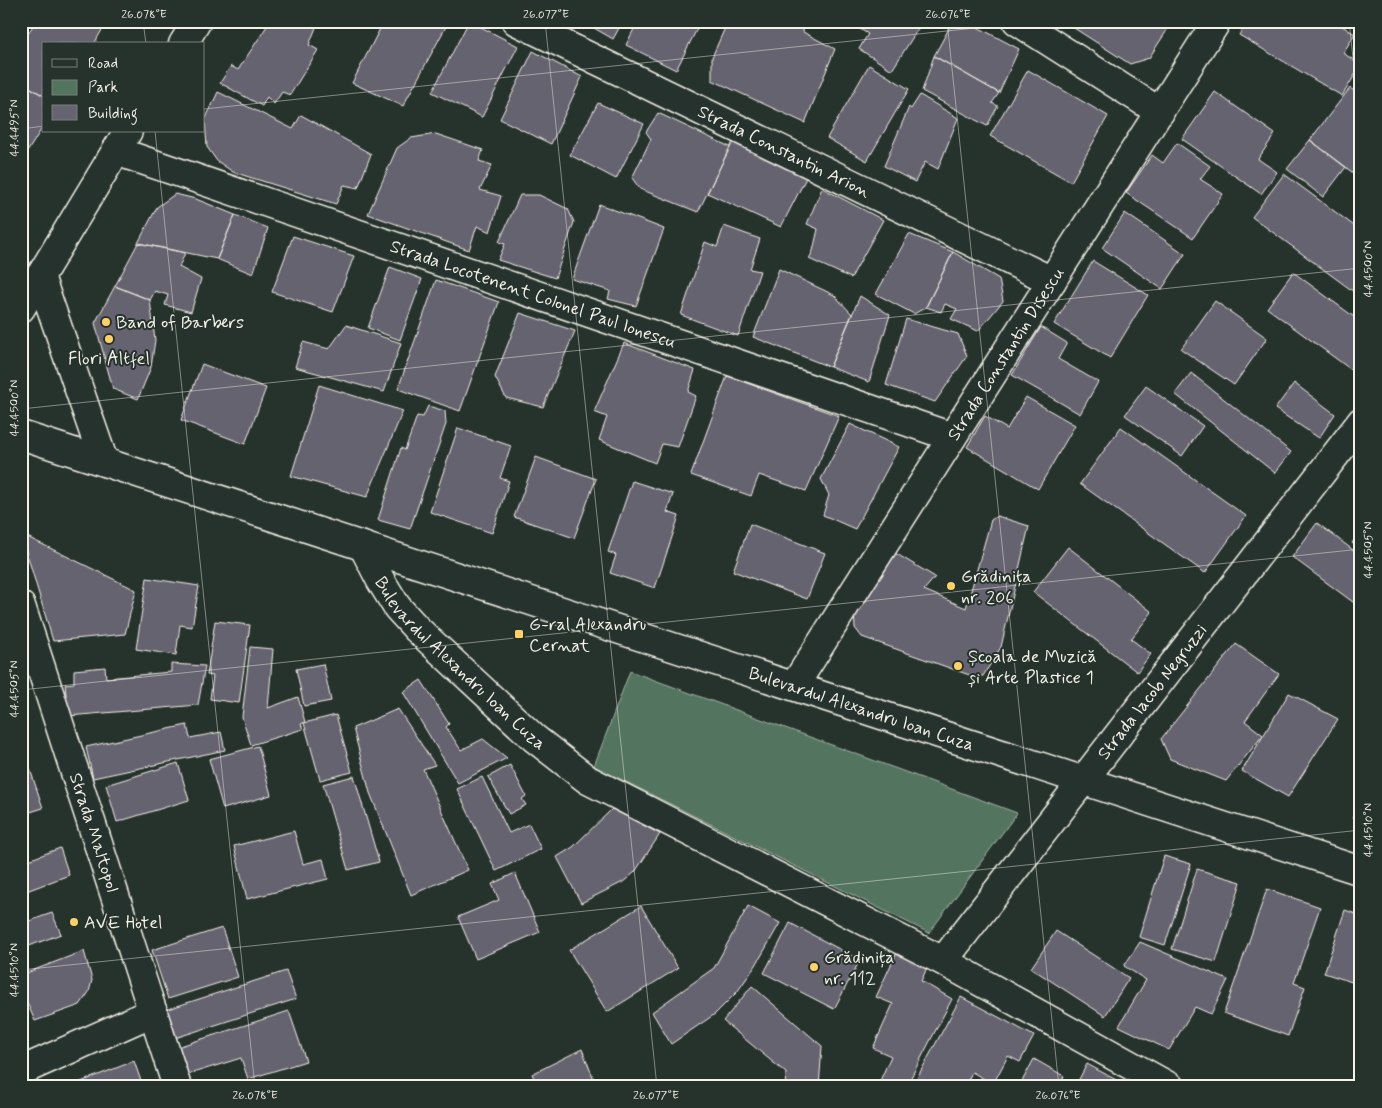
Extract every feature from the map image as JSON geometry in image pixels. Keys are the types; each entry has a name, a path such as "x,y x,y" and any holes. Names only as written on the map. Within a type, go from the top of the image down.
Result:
{"street":[{"path":"184,42 197,21"},
{"name":"Strada Constantin Arion","path":"516,21 1052,281"},
{"path":"1016,21 1160,112"},
{"name":"Strada Constantin Disescu","path":"794,686 1218,21"},
{"path":"21,308 122,141"},
{"name":"Strada Locotenent Colonel Paul Ionescu","path":"122,141 952,437"},
{"path":"40,276 104,462"},
{"name":"Strada Iacob Negruzzi","path":"943,961 1361,422"},
{"name":"Bulevardul Alexandru Ioan Cuza","path":"21,435 1361,871"},
{"name":"Bulevardul Alexandru Ioan Cuza","path":"363,546 380,581 397,607 417,629 534,738 588,780 943,961 1170,1087"},
{"name":"Strada Maltopol","path":"21,606 177,1087"},
{"path":"21,1071 153,1012"}],"green space":[{"path":"630,671 1017,813 929,933 594,766"}],"building":[{"path":"36,21 107,21 95,42 42,42 42,95 21,82 21,44"},
{"path":"266,21 314,23 317,25 309,45 318,50 290,95 282,92 274,104 267,97 262,106 220,83 231,66 238,70 269,23"},
{"path":"384,21 449,21 403,106 352,83"},
{"path":"469,21 518,46 482,117 432,92"},
{"path":"582,21 623,21 613,39"},
{"path":"638,21 701,21 676,70 626,45"},
{"path":"728,21 804,21 803,32 835,49 805,123 712,80 712,57"},
{"path":"858,21 923,21 892,70 859,49 868,34 855,26"},
{"path":"953,21 966,21 1019,49 999,93 934,56"},
{"path":"1063,21 1173,21 1149,58 1130,64"},
{"path":"1248,21 1334,21 1355,34 1343,53 1361,65 1342,96 1239,35"},
{"path":"533,51 582,77 551,144 500,119"},
{"path":"934,56 999,93 992,103 998,106 987,126 922,91"},
{"path":"869,65 909,89 867,161 827,138"},
{"path":"1028,70 1108,116 1071,182 990,136"},
{"path":"21,82 42,95 42,128 21,162"},
{"path":"1350,88 1361,96 1361,179 1310,140"},
{"path":"218,92 293,129 301,115 371,154 358,188 344,185 336,204 233,172 217,161 207,147 205,120"},
{"path":"1215,92 1275,134 1258,159 1277,172 1261,194 1182,139"},
{"path":"920,95 958,118 938,169 925,162 915,182 884,166 909,107 911,109"},
{"path":"598,103 644,124 616,179 570,155"},
{"path":"658,113 730,147 698,212 640,189 632,178 651,139 646,132"},
{"path":"436,134 483,150 479,161 492,165 480,190 501,196 490,232 477,226 469,250 368,214 397,148 411,138"},
{"path":"735,138 808,174 781,227 707,193"},
{"path":"1310,140 1346,167 1323,197 1287,169"},
{"path":"1177,143 1210,166 1200,179 1223,194 1193,238 1126,193 1152,155 1163,163"},
{"path":"1284,174 1361,231 1361,297 1252,217"},
{"path":"822,188 883,220 851,278 809,259 813,251 818,229 807,224"},
{"path":"175,194 196,199 235,215 217,259 138,243 157,207"},
{"path":"520,195 539,195 568,209 574,222 555,278 498,260 505,244 499,242"},
{"path":"599,204 664,229 636,306 608,299 610,291 572,279"},
{"path":"1125,213 1185,254 1162,289 1102,248"},
{"path":"235,215 268,228 253,274 217,259"},
{"path":"724,226 760,239 750,269 760,271 738,336 681,315 705,242 717,247"},
{"path":"909,234 953,252 926,307 914,314 876,294"},
{"path":"293,236 354,256 333,312 272,292"},
{"path":"138,243 185,253 179,267 201,279 191,312 165,305 168,295 155,291 150,300 115,286"},
{"path":"953,252 999,279 1003,301 978,331 951,319 957,309 945,304 941,312 926,307"},
{"path":"1093,261 1148,295 1110,358 1054,324"},
{"path":"390,267 422,279 400,340 368,328"},
{"path":"779,269 834,295 852,314 830,367 753,337"},
{"path":"1293,272 1361,322 1361,377 1267,308"},
{"path":"436,280 499,302 460,411 398,389"},
{"path":"115,286 150,300 155,340 151,367 138,399 113,389 95,323"},
{"path":"860,296 890,315 869,382 830,367"},
{"path":"1215,301 1267,338 1234,385 1181,349"},
{"path":"520,313 575,331 543,407 506,398 495,377"},
{"path":"906,319 958,334 967,356 935,402 886,385"},
{"path":"346,325 401,343 384,392 295,367 303,342 329,349"},
{"path":"1041,327 1067,343 1058,359 1098,382 1080,414 1012,375"},
{"path":"624,343 695,370 688,392 696,396 678,447 662,444 655,463 599,440 607,417 594,412"},
{"path":"202,364 266,388 245,444 181,420"},
{"path":"1191,373 1291,452 1275,473 1175,394"},
{"path":"727,376 839,416 806,491 759,475 751,496 691,475"},
{"path":"1294,383 1335,414 1319,438 1275,409"},
{"path":"319,385 403,411 367,497 291,476"},
{"path":"1146,386 1203,426 1182,456 1125,415"},
{"path":"1026,397 1075,425 1038,489 967,447 985,416 1007,429"},
{"path":"428,406 445,411 446,424 410,529 378,520 401,448 405,450 417,416 423,417"},
{"path":"850,424 899,447 855,529 823,515 829,495 821,479"},
{"path":"1121,427 1246,516 1205,573 1080,484"},
{"path":"458,428 511,446 500,478 509,481 492,533 430,512"},
{"path":"536,457 596,479 574,538 514,517"},
{"path":"632,481 673,494 667,512 679,516 655,588 610,573 616,555 608,552"},
{"path":"997,516 1029,526 1001,647 983,676 975,677 862,637 855,628 854,610 895,553 935,577 924,590 966,608 991,520"},
{"path":"1317,523 1361,556 1361,608 1292,557"},
{"path":"750,524 825,553 807,599 733,571"},
{"path":"1361,531 1361,550 1352,543"},
{"path":"21,534 136,590 125,634 53,641"},
{"path":"1068,547 1152,612 1131,639 1151,654 1137,672 1033,592"},
{"path":"147,578 199,586 192,627 180,625 176,655 136,649"},
{"path":"215,621 250,625 239,703 210,699 213,676 207,675"},
{"path":"1236,644 1279,674 1245,721 1263,735 1226,781 1170,759 1161,739"},
{"path":"250,647 273,649 268,708 298,697 305,722 301,724 303,729 251,745 242,717"},
{"path":"171,664 205,666 198,705 68,716 65,684 74,683 74,670 105,667 106,678 171,672"},
{"path":"323,664 331,701 304,706 296,669"},
{"path":"421,680 449,724 446,727 461,750 483,739 507,758 458,783 403,692"},
{"path":"1289,693 1338,719 1288,797 1242,771"},
{"path":"398,709 435,765 423,769 468,870 411,895 370,793 353,728"},
{"path":"336,715 352,772 320,780 304,723"},
{"path":"187,725 190,738 221,732 225,750 93,778 86,747"},
{"path":"258,746 271,795 223,809 209,759"},
{"path":"25,754 43,808 21,815 21,756"},
{"path":"178,763 189,800 117,822 106,785"},
{"path":"510,765 526,796 522,799 526,805 509,814 488,777"},
{"path":"354,776 379,862 348,870 323,784"},
{"path":"482,777 509,833 529,824 541,849 496,871 457,789"},
{"path":"1361,807 1361,820 1352,818"},
{"path":"612,809 660,834 635,872 623,882 581,903 557,857 573,847"},
{"path":"21,831 28,852 21,854"},
{"path":"294,831 303,864 323,859 328,879 247,899 234,846"},
{"path":"60,848 69,875 21,893 21,863"},
{"path":"1164,856 1191,864 1165,945 1139,937"},
{"path":"1197,869 1241,882 1216,962 1172,949"},
{"path":"515,873 540,932 476,959 458,917 499,900 492,884"},
{"path":"1267,889 1320,907 1294,983 1305,987 1288,1036 1224,1013"},
{"path":"641,906 678,968 607,1012 569,950"},
{"path":"748,906 780,923 756,965 737,992 715,1014 671,1044 652,1012 714,968"},
{"path":"1345,910 1361,916 1361,985 1324,973"},
{"path":"52,913 61,934 21,949 21,924"},
{"path":"790,923 860,960 834,1009 764,973"},
{"path":"222,928 238,977 168,999 152,950"},
{"path":"1056,931 1129,978 1105,1016 1031,968"},
{"path":"1140,942 1228,980 1211,1014 1195,1007 1169,1050 1119,1026 1146,980 1124,966"},
{"path":"84,951 92,980 89,992 80,1005 35,1021 21,989 21,975"},
{"path":"896,954 927,968 921,981 952,999 906,1087 886,1087 879,1083 891,1056 873,1048 893,1004 876,997"},
{"path":"286,971 296,999 175,1038 165,1010"},
{"path":"752,986 822,1046 819,1087 785,1087 786,1073 723,1021"},
{"path":"961,997 1034,1036 1020,1062 1008,1056 993,1084 972,1072 965,1087 934,1087 917,1078"},
{"path":"289,1011 306,1061 248,1079 241,1058 183,1076 174,1048"},
{"path":"582,1049 597,1087 538,1087 532,1074"},
{"path":"1034,1059 1064,1076 1059,1087 1019,1087"},
{"path":"134,1061 143,1087 68,1087"},
{"path":"1087,1064 1129,1087 1075,1087"}],"place":[{"name":"Band of Barbers","path":"106,322"},
{"name":"Flori Altfel","path":"109,339"},
{"name":"Grădinița nr. 206","path":"951,586"},
{"name":"G-ral Alexandru Cernat","path":"519,634"},
{"name":"Școala de Muzică și Arte Plastice 1","path":"958,666"},
{"name":"AVE Hotel","path":"74,922"},
{"name":"Grădinița nr. 112","path":"814,967"}]}
